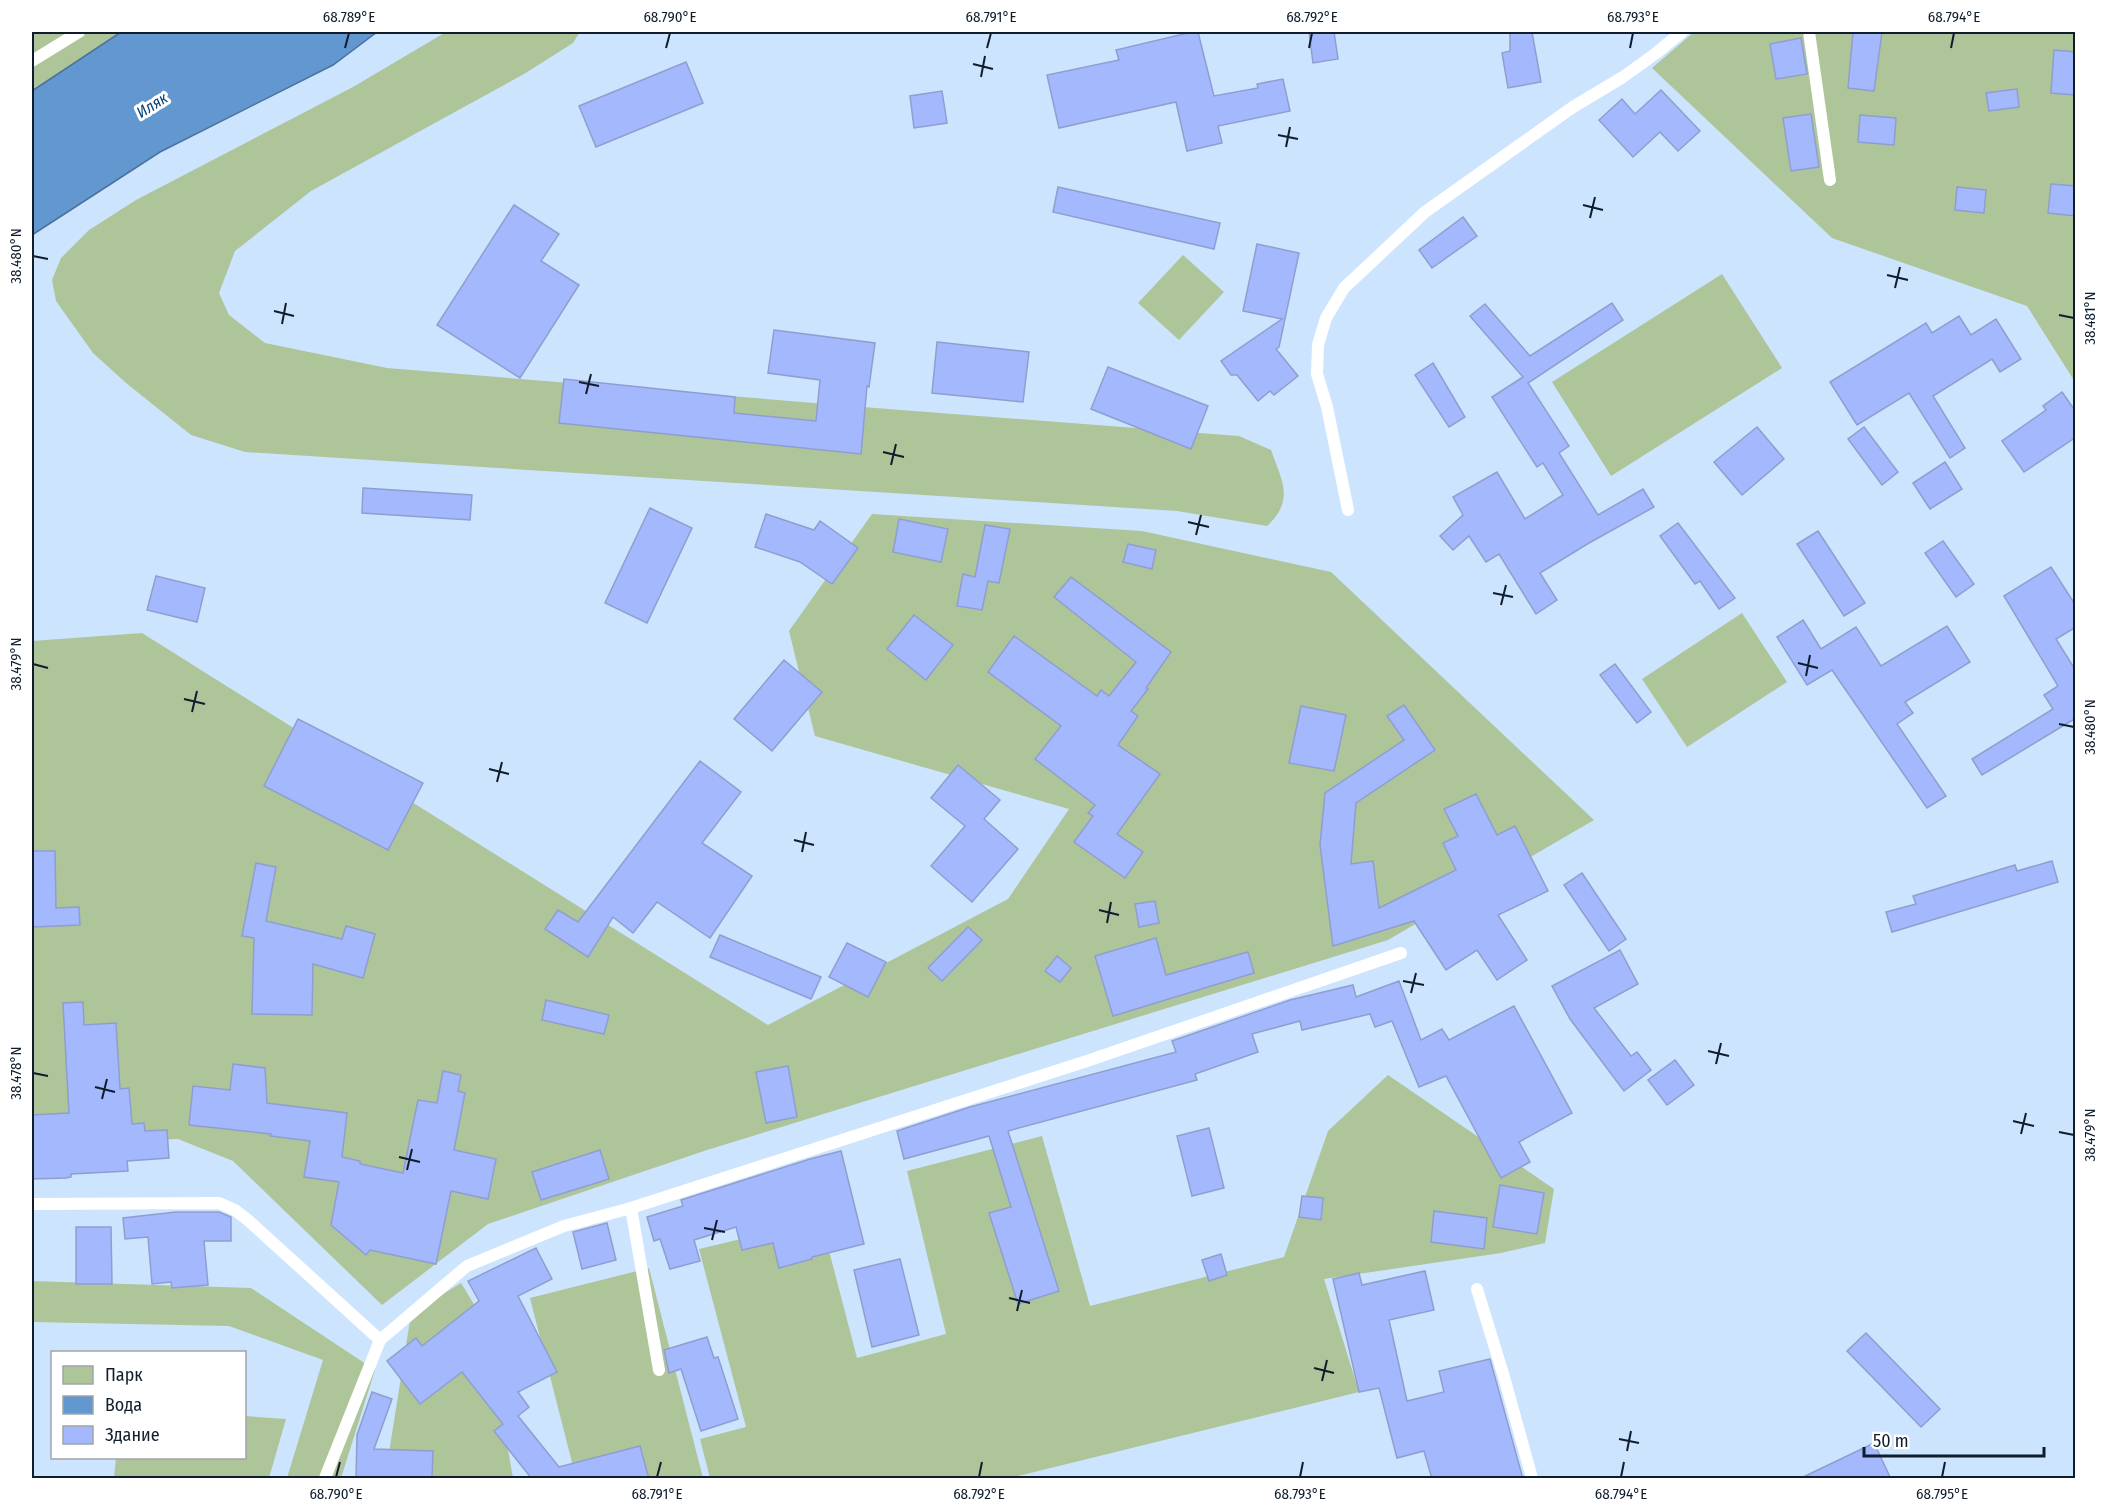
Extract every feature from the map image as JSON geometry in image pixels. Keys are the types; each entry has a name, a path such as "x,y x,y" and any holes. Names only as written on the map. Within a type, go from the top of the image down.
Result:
{"lane":[{"path":"32,61 79,32"},
{"path":"1348,510 1327,407 1317,374 1318,345 1326,318 1344,288 1425,212 1573,107 1631,72 1682,32"},
{"path":"1809,32 1830,180"},
{"path":"325,1479 380,1340 467,1266 564,1226 631,1208 1087,1061 1401,953"},
{"path":"32,1204 219,1203 235,1210 249,1221 380,1340"},
{"path":"631,1208 659,1370"},
{"path":"1477,1289 1532,1479"}],"green space":[{"path":"32,32 121,32 32,91"},
{"path":"446,32 580,32 573,43 524,74 311,191 235,251 219,293 229,315 265,343 387,368 1239,436 1271,450 1284,490 1281,508 1276,517 1267,526 1177,511 245,452 191,435 126,383 93,353 56,301 52,280 61,258 89,230 136,200 353,87"},
{"path":"1694,32 2075,32 2075,382 2027,306 1832,238 1652,68"},
{"path":"1183,255 1224,292 1179,340 1138,303"},
{"path":"1722,274 1782,368 1611,476 1552,382"},
{"path":"872,514 1142,531 1331,572 1594,820 1388,940 707,1150 488,1224 382,1305 233,1161 178,1139 32,1145 32,641 142,633 768,1025 1008,899 1069,809 815,736 789,631"},
{"path":"1742,613 1787,682 1687,747 1642,679"},
{"path":"1388,1075 1554,1189 1545,1243 1501,1253 1324,1279 1359,1392 1010,1478 710,1478 700,1439 746,1427 699,1249 821,1220 857,1358 946,1334 907,1171 1042,1136 1090,1306 1284,1257 1328,1131"},
{"path":"649,1268 703,1478 576,1478 530,1298"},
{"path":"32,1281 251,1288 375,1370 341,1478 287,1478 323,1360 229,1326 32,1322"},
{"path":"461,1283 486,1324 513,1478 385,1478 411,1314"},
{"path":"246,1416 286,1419 269,1478 114,1478 116,1459 246,1459"}],"water":[{"name":"Иляк","path":"121,32 377,32 333,65 160,152 32,235 32,91"}],"building":[{"path":"1198,32 1214,96 1258,88 1257,84 1283,79 1290,111 1218,126 1222,143 1187,151 1176,102 1059,128 1047,75 1119,60 1116,50"},
{"path":"1309,32 1334,32 1338,59 1313,63"},
{"path":"1510,32 1532,32 1541,82 1508,88 1502,53 1510,51"},
{"path":"1853,32 1882,32 1874,91 1848,88"},
{"path":"1801,38 1807,74 1776,79 1770,44"},
{"path":"2054,50 2076,52 2076,95 2051,93"},
{"path":"686,62 703,103 596,147 579,106"},
{"path":"2017,89 2019,107 1989,111 1986,93"},
{"path":"1661,90 1700,131 1678,151 1660,132 1633,157 1599,120 1622,99 1635,114"},
{"path":"942,91 947,123 914,128 910,96"},
{"path":"1811,114 1819,167 1791,171 1783,118"},
{"path":"1860,115 1896,118 1894,145 1858,142"},
{"path":"2051,184 2076,186 2076,216 2048,213"},
{"path":"1058,187 1220,223 1214,249 1053,212"},
{"path":"1957,187 1986,190 1984,213 1955,210"},
{"path":"514,205 559,234 541,261 579,285 520,378 437,325"},
{"path":"1463,217 1477,236 1432,268 1419,250"},
{"path":"1257,244 1299,253 1279,347 1276,349 1298,376 1274,395 1270,391 1258,401 1237,375 1231,375 1221,361 1282,319 1243,311"},
{"path":"1612,303 1623,320 1528,383 1569,446 1559,453 1598,515 1643,489 1654,507 1540,573 1557,600 1536,614 1499,554 1486,562 1469,536 1453,550 1440,536 1463,515 1453,497 1497,472 1525,519 1563,495 1543,463 1537,467 1492,397 1523,377 1470,316 1485,304 1530,356"},
{"path":"1959,316 1971,335 1996,319 2021,359 2000,372 1992,359 1933,396 1965,448 1950,458 1909,393 1857,425 1830,382 1926,323 1932,333"},
{"path":"774,330 875,343 869,387 867,386 861,454 559,423 564,379 735,397 734,413 816,421 820,380 768,373"},
{"path":"937,342 1029,352 1023,402 932,393"},
{"path":"1433,363 1465,417 1449,427 1415,375"},
{"path":"1108,367 1208,406 1191,449 1091,409"},
{"path":"2062,392 2076,412 2076,437 2024,472 2002,441 2046,410 2043,406"},
{"path":"1757,427 1784,459 1742,495 1714,462"},
{"path":"1864,427 1898,472 1882,485 1848,439"},
{"path":"1945,462 1962,489 1930,509 1913,483"},
{"path":"363,488 472,495 470,520 362,513"},
{"path":"650,508 692,528 647,623 605,603"},
{"path":"766,514 814,530 820,521 858,548 832,584 800,562 755,547"},
{"path":"899,519 948,529 941,562 893,552"},
{"path":"1678,523 1735,598 1719,609 1700,581 1695,584 1660,536"},
{"path":"985,525 1010,529 999,583 988,581 982,610 957,606 963,574 975,577"},
{"path":"1818,531 1865,603 1844,616 1797,544"},
{"path":"1943,541 1974,584 1956,597 1925,553"},
{"path":"1128,544 1156,550 1152,569 1123,562"},
{"path":"2051,567 2076,606 2076,627 2056,639 2076,671 2076,718 1982,775 1972,759 2053,709 2044,695 2058,686 2004,596"},
{"path":"156,576 205,588 197,622 147,610"},
{"path":"1071,577 1171,652 1131,711 1138,716 1118,745 1160,774 1117,834 1143,852 1125,878 1074,842 1093,816 1088,813 1095,805 1035,759 1061,726 988,672 1014,636 1097,696 1101,690 1109,696 1136,662 1054,597"},
{"path":"914,615 953,645 926,680 887,649"},
{"path":"1803,620 1821,649 1856,627 1881,666 1947,626 1970,662 1905,702 1913,713 1897,724 1946,796 1927,808 1832,670 1807,685 1777,637"},
{"path":"784,660 822,692 772,751 734,719"},
{"path":"1615,664 1651,712 1637,723 1600,675"},
{"path":"1404,705 1435,750 1356,803 1351,864 1373,861 1379,908 1456,870 1443,843 1458,836 1444,809 1476,794 1497,835 1515,826 1548,891 1498,915 1527,960 1497,980 1477,950 1446,970 1414,921 1333,946 1320,845 1325,793 1404,740 1387,716"},
{"path":"1301,706 1346,715 1334,771 1289,763"},
{"path":"298,719 423,783 388,850 264,786"},
{"path":"700,761 741,792 702,843 752,876 710,938 657,902 633,933 613,917 588,957 545,929 558,910 578,922"},
{"path":"958,765 1000,800 984,819 1018,849 972,902 931,866 965,826 931,798"},
{"path":"32,851 55,851 56,908 79,907 80,925 32,927"},
{"path":"2052,861 2058,882 1892,932 1886,912 1916,904 1913,896 2015,865 2017,871"},
{"path":"256,863 276,867 266,921 342,939 346,926 375,934 363,978 313,964 312,1015 252,1014 254,938 242,936"},
{"path":"1582,873 1626,939 1609,951 1564,885"},
{"path":"1155,901 1159,923 1139,927 1135,904"},
{"path":"968,927 982,940 942,981 928,968"},
{"path":"720,935 821,977 811,999 710,957"},
{"path":"1156,938 1166,975 1248,952 1254,973 1113,1016 1095,956"},
{"path":"847,943 886,962 868,997 829,977"},
{"path":"1620,950 1638,984 1594,1008 1631,1056 1637,1052 1651,1070 1624,1091 1570,1019 1552,986"},
{"path":"1057,956 1071,968 1060,982 1045,971"},
{"path":"1399,981 1421,1040 1442,1029 1449,1040 1514,1006 1572,1113 1519,1142 1530,1162 1501,1178 1446,1076 1419,1087 1392,1021 1375,1027 1370,1014 1302,1030 1300,1021 1252,1034 1258,1052 1195,1074 1197,1080 1008,1131 1059,1291 1018,1304 989,1213 1011,1207 989,1136 904,1159 897,1131 970,1107 1176,1052 1172,1041 1290,1000 1353,985 1356,997"},
{"path":"546,1000 609,1015 604,1034 542,1020"},
{"path":"83,1002 84,1025 116,1023 120,1089 129,1088 132,1124 144,1123 145,1131 167,1130 169,1158 127,1161 128,1171 71,1174 71,1177 66,1178 32,1179 32,1115 69,1113 63,1003"},
{"path":"1675,1060 1694,1085 1667,1105 1648,1080"},
{"path":"233,1064 265,1068 267,1103 347,1113 342,1157 360,1161 360,1164 403,1173 418,1100 437,1103 443,1071 461,1075 458,1091 465,1093 454,1150 496,1159 488,1199 451,1191 436,1264 370,1250 366,1255 331,1225 339,1182 304,1177 310,1141 270,1136 271,1134 189,1125 193,1086 230,1090"},
{"path":"788,1066 797,1117 766,1123 756,1072"},
{"path":"1209,1128 1224,1188 1192,1196 1177,1136"},
{"path":"600,1150 609,1179 541,1200 532,1172"},
{"path":"841,1151 864,1244 779,1268 773,1243 742,1250 736,1227 694,1240 700,1261 670,1269 660,1239 654,1241 647,1217 683,1206 681,1200"},
{"path":"1500,1185 1544,1193 1537,1234 1493,1227"},
{"path":"1302,1196 1323,1198 1321,1220 1299,1217"},
{"path":"1434,1211 1487,1218 1484,1249 1431,1242"},
{"path":"176,1212 219,1212 231,1217 231,1241 204,1241 208,1285 172,1288 171,1282 152,1284 148,1237 125,1239 123,1218"},
{"path":"607,1223 616,1260 582,1269 573,1232"},
{"path":"76,1227 111,1227 112,1284 76,1284"},
{"path":"536,1248 552,1279 518,1296 557,1372 518,1392 529,1407 518,1416 559,1467 640,1446 649,1479 532,1479 494,1431 503,1424 462,1372 420,1404 387,1361 416,1338 422,1346 479,1301 468,1281"},
{"path":"1221,1254 1227,1275 1209,1281 1202,1260"},
{"path":"900,1259 919,1335 872,1347 854,1270"},
{"path":"1425,1271 1434,1310 1389,1320 1407,1401 1444,1392 1439,1371 1490,1359 1523,1479 1432,1479 1424,1451 1397,1458 1379,1388 1359,1392 1333,1279 1359,1273 1362,1285"},
{"path":"1866,1333 1940,1409 1921,1427 1847,1351"},
{"path":"707,1337 714,1358 718,1357 738,1419 701,1431 681,1369 669,1373 664,1350"},
{"path":"372,1392 392,1399 374,1449 433,1451 432,1477 356,1479 357,1435"},
{"path":"1874,1443 1891,1479 1799,1479"}]}
